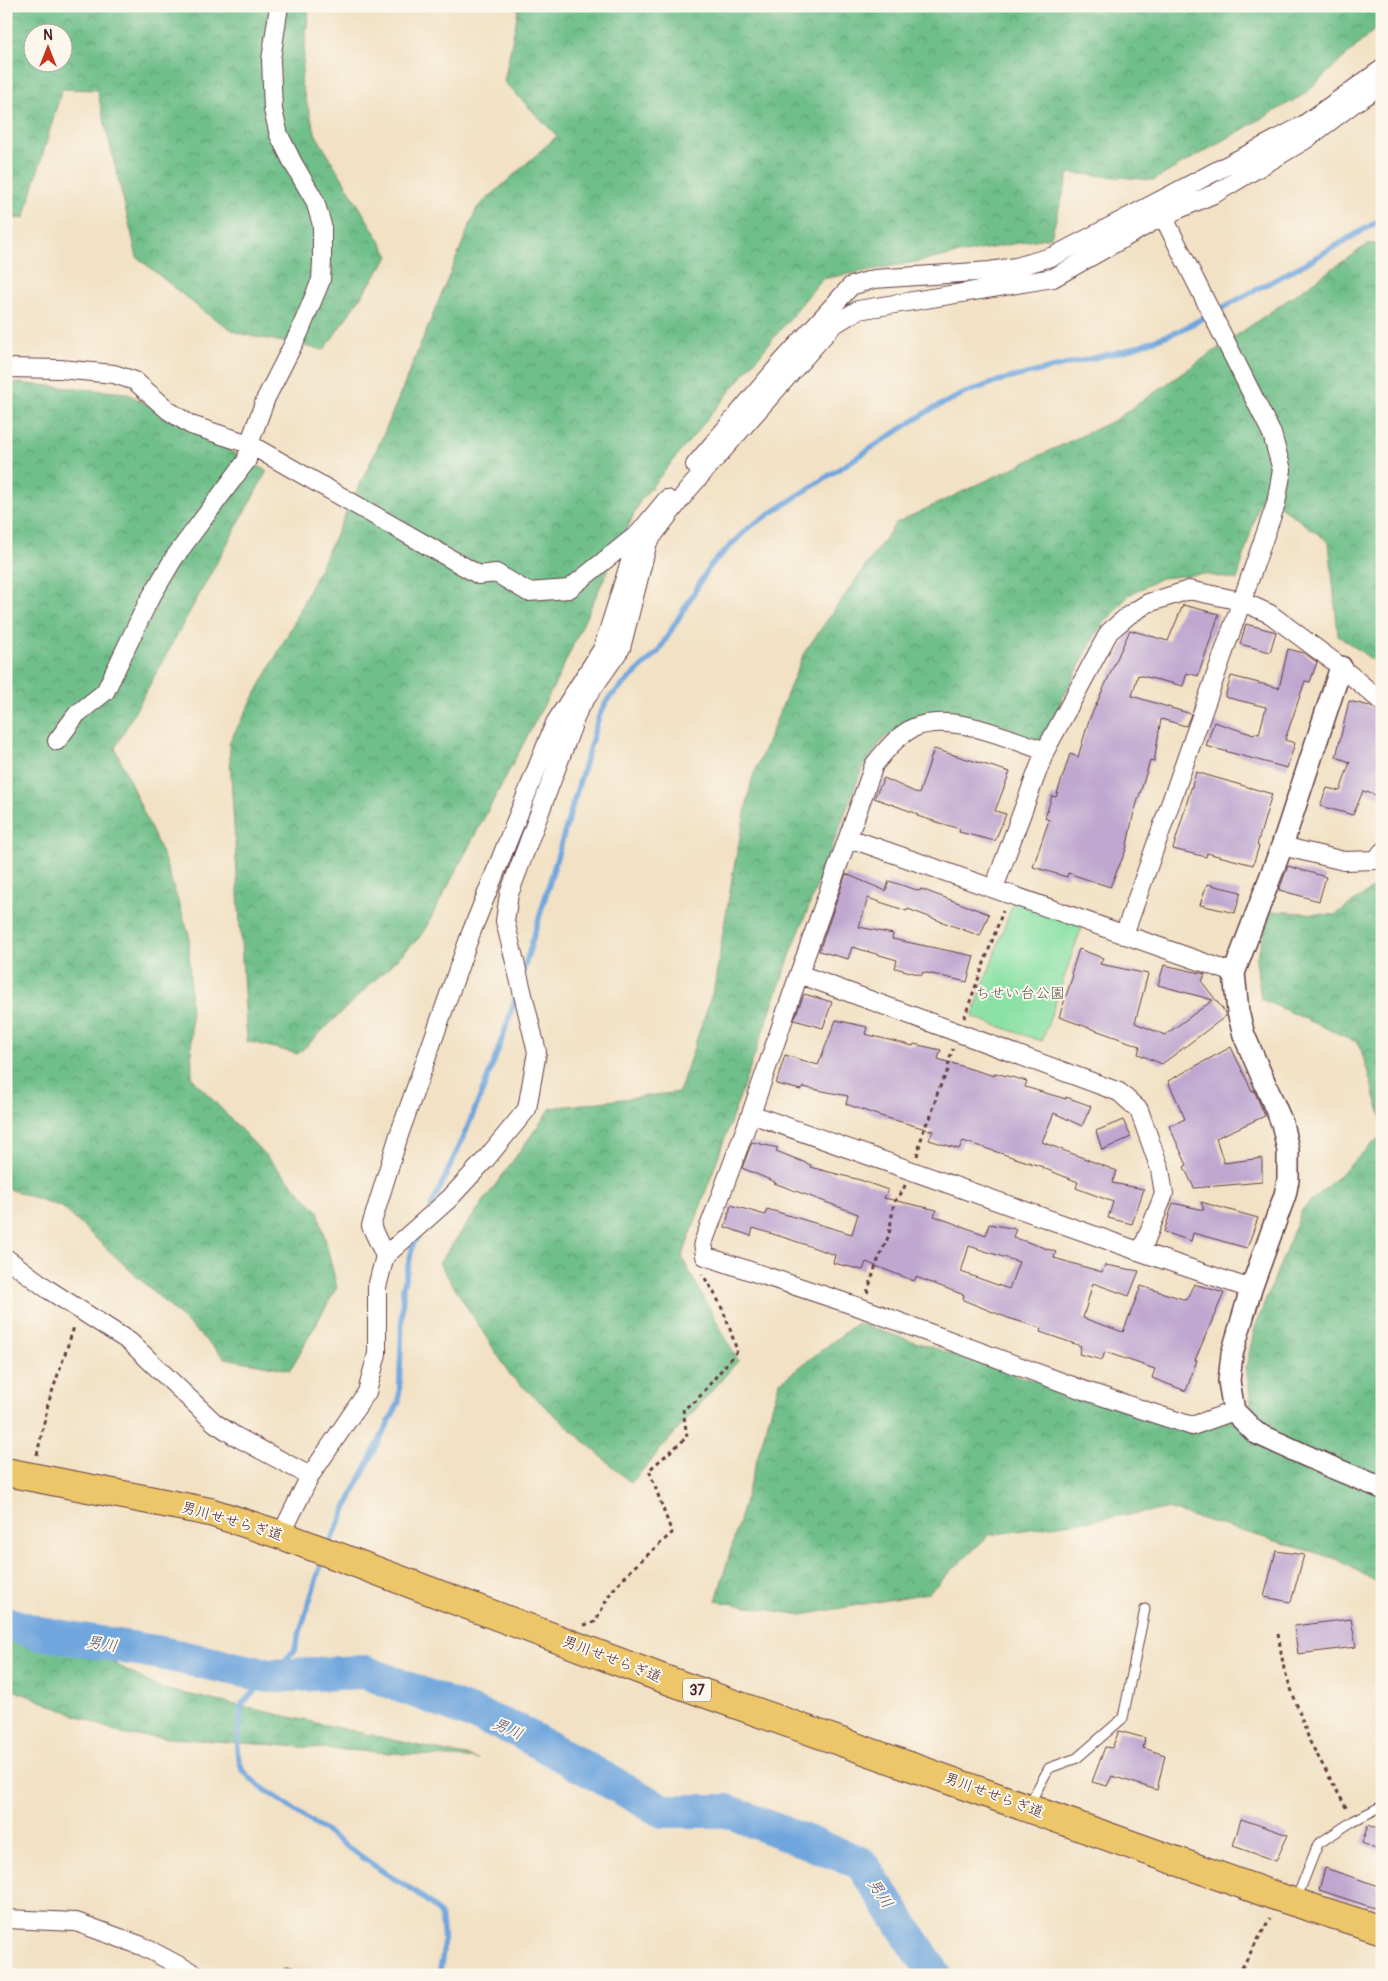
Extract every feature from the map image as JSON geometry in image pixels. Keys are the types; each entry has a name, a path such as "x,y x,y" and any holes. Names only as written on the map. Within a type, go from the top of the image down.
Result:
{"main road":[{"name":"男川せせらぎ道","path":"19,1474 210,1512 281,1535 667,1680 1288,1900 1382,1930"}],"street":[{"path":"57,741 78,714 105,692 148,602 174,558 247,460 249,444 266,398 299,333 321,280 322,225 315,201 293,163 280,135 273,110 271,60 279,6"},
{"path":"6,368 60,368 114,374 129,378 136,381 169,411 192,425 249,444 479,575 496,573 528,592 569,589 639,533 780,363 851,286 874,279 999,269 1054,256 1302,126 1382,69"},
{"path":"281,1535 310,1476 368,1392 377,1354 377,1287 385,1256 449,1199 486,1159 527,1109 537,1052 505,921 509,894 579,708 621,648 648,542 687,491 833,325 858,310 1053,278 1163,216 1216,193 1304,140 1382,85"},
{"path":"1124,935 1276,504 1282,470 1272,434 1163,216"},
{"path":"385,1256 371,1226 399,1135 471,933 555,724 603,648 639,533"},
{"path":"1002,891 1045,751 1109,632 1129,615 1148,603 1189,590 1241,601 1270,614 1341,667 1382,702"},
{"path":"1341,667 1282,846 1234,973 1238,1012 1244,1035 1282,1123 1288,1150 1288,1180 1285,1195 1251,1289 1232,1354 1229,1381 1234,1411 1256,1433 1382,1488"},
{"path":"1045,751 964,725 941,722 914,728 893,742 874,765 751,1114 703,1243 705,1256 862,1308 1083,1390 1192,1426 1234,1411"},
{"path":"849,838 1234,973"},
{"path":"1282,846 1344,861 1376,860 1382,852"},
{"path":"799,974 1120,1092 1139,1110 1160,1169 1164,1194 1141,1252"},
{"path":"751,1114 1251,1289"},
{"path":"6,1258 49,1290 130,1342 215,1423 234,1436 310,1476"},
{"path":"6,1919 76,1922 142,1946 197,1975"}],"lane":[{"path":"1027,1807 1049,1768 1077,1758 1123,1718 1145,1609"},
{"path":"1288,1900 1318,1844 1382,1806"},
{"path":"283,1975 288,1971 297,1975"}],"path":[{"path":"862,1308 876,1265 889,1235 894,1202 903,1191 909,1170 918,1155 924,1128 931,1116 938,1091 948,1070 949,1060 1002,891"},
{"path":"578,1626 595,1622 611,1592 634,1567 672,1533 649,1470 687,1437 683,1409 696,1400 737,1351 718,1297 694,1262 704,1249"},
{"path":"19,1474 48,1404 80,1310"},
{"path":"1278,1634 1284,1669 1310,1742 1354,1821"},
{"path":"1238,1975 1288,1900"},
{"path":"626,1975 640,1970 645,1975"}],"green space":[{"path":"6,6 309,6 301,83 316,135 389,256 324,350 237,333 204,312 137,257 97,90 62,89 24,218 6,219"},
{"path":"519,6 1382,6 1382,23 1303,95 1154,180 1069,173 1051,237 822,279 640,501 556,682 422,935 298,1054 247,1041 229,743 289,632 382,438 477,208 557,136 504,82"},
{"path":"1368,244 1382,244 1382,667 1338,635 1329,542 1262,493 1237,580 1203,574 1161,578 1129,595 1098,630 1040,742 949,714 912,721 884,738 862,769 791,953 682,1258 738,1361 631,1483 511,1376 439,1263 551,1108 679,1092 714,988 733,872 752,779 804,653 896,523 1115,420"},
{"path":"6,382 126,393 267,471 115,748 163,856 189,934 192,1078 318,1211 337,1287 290,1370 225,1358 62,1207 6,1188"},
{"path":"1382,882 1382,1119 1359,1043 1261,999 1256,960 1271,911 1335,915"},
{"name":"ちせい台公園","path":"1015,897 1083,923 1042,1041 972,1017"},
{"path":"1382,1135 1382,1585 1337,1559 1167,1509 989,1535 928,1593 801,1615 716,1601 779,1383 857,1323 1195,1433 1252,1411 1246,1367 1255,1327 1302,1210"},
{"path":"6,1611 40,1622 159,1688 479,1759 125,1735 6,1687"}],"building":[{"path":"1183,605 1219,614 1198,676 1187,673 1183,686 1138,675 1132,696 1191,714 1186,726 1161,719 1154,762 1150,761 1133,816 1126,850 1110,887 1068,873 1067,877 1033,867 1049,820 1045,818 1052,796 1056,797 1070,754 1078,757 1089,720 1130,630 1168,641"},
{"path":"1246,624 1276,632 1270,652 1240,644"},
{"path":"1288,649 1304,653 1317,662 1310,682 1305,681 1285,740 1295,743 1287,768 1206,746 1214,722 1254,735 1255,733 1259,734 1266,707 1225,697 1231,676 1279,688"},
{"path":"1349,701 1370,706 1382,712 1382,797 1363,791 1353,815 1320,806 1327,788 1340,791 1350,762 1336,757"},
{"path":"934,749 1010,772 995,811 1006,814 995,841 959,832 960,829 917,816 918,814 874,798 884,778 919,794"},
{"path":"1196,772 1272,794 1253,865 1207,853 1206,857 1173,849"},
{"path":"1288,866 1326,877 1319,901 1279,890"},
{"path":"846,874 886,891 889,881 920,891 921,889 989,914 980,936 908,909 907,911 868,898 859,927 893,934 892,939 974,956 967,982 923,972 922,975 895,968 897,960 852,947 848,959 819,951"},
{"path":"1207,884 1241,892 1235,913 1200,905"},
{"path":"1079,949 1103,958 1100,964 1148,974 1135,1023 1165,1035 1213,1000 1158,985 1164,965 1205,974 1202,982 1226,1016 1162,1064 1138,1054 1140,1046 1059,1017 1073,975 1071,974"},
{"path":"804,994 832,1002 823,1028 794,1020"},
{"path":"836,1020 867,1027 865,1034 913,1046 914,1044 941,1050 938,1059 994,1076 995,1073 1027,1081 1025,1087 1066,1099 1066,1097 1091,1106 1082,1126 1054,1113 1042,1142 1117,1171 1112,1183 1144,1189 1132,1224 1108,1218 1113,1202 1076,1188 1078,1182 1043,1167 963,1141 959,1149 929,1140 933,1131 846,1104 848,1096 803,1087 801,1090 776,1084 785,1055 818,1065"},
{"path":"1231,1047 1252,1091 1254,1090 1265,1116 1216,1138 1224,1163 1262,1158 1262,1182 1194,1188 1184,1167 1187,1165 1169,1126 1185,1119 1168,1081"},
{"path":"1123,1120 1131,1137 1102,1150 1096,1131"},
{"path":"752,1142 778,1148 776,1151 811,1165 810,1167 860,1180 888,1190 884,1198 937,1210 934,1216 986,1235 989,1224 1016,1229 1013,1237 1056,1252 1054,1258 1102,1272 1105,1265 1139,1271 1129,1296 1093,1283 1083,1318 1123,1332 1141,1286 1186,1300 1194,1284 1224,1293 1195,1360 1197,1360 1186,1391 1152,1378 1155,1369 1105,1352 1102,1360 1079,1354 1081,1346 1040,1332 1041,1328 1008,1318 963,1300 964,1295 916,1277 914,1281 866,1262 863,1270 833,1263 835,1255 789,1239 753,1228 751,1236 725,1227 731,1205 765,1215 767,1209 852,1234 858,1214 774,1183 742,1168","holes":["969,1246 1019,1262 1009,1289 961,1272"]},
{"path":"1201,1202 1258,1218 1247,1248 1193,1233 1191,1241 1164,1232 1173,1203 1204,1210"},
{"path":"1276,1551 1304,1555 1291,1602 1264,1597"},
{"path":"1351,1619 1356,1647 1298,1654 1294,1626"},
{"path":"1119,1731 1145,1738 1143,1748 1165,1755 1157,1790 1112,1776 1107,1786 1092,1782 1105,1747 1112,1748"},
{"path":"1241,1819 1288,1835 1276,1861 1233,1846"},
{"path":"1368,1825 1382,1831 1382,1852 1362,1843"},
{"path":"1325,1868 1382,1887 1374,1908 1319,1890"}],"waterway":[{"path":"523,972 599,716 608,699 658,652 710,566 748,528 930,410 965,393 998,381 1127,350 1179,331 1306,263 1382,219"},
{"path":"431,1207 478,1102 499,1049 517,993"},
{"path":"329,1545 399,1402 403,1288 413,1245 418,1236"},
{"path":"323,1558 294,1651 242,1704 237,1751 242,1770 258,1785 415,1892 436,1909 442,1922 443,1931 442,1960 438,1975"},
{"name":"男川","path":"6,1623 39,1633 161,1653 269,1676 365,1672 516,1730 663,1811 727,1811 861,1863 935,1975"}]}
